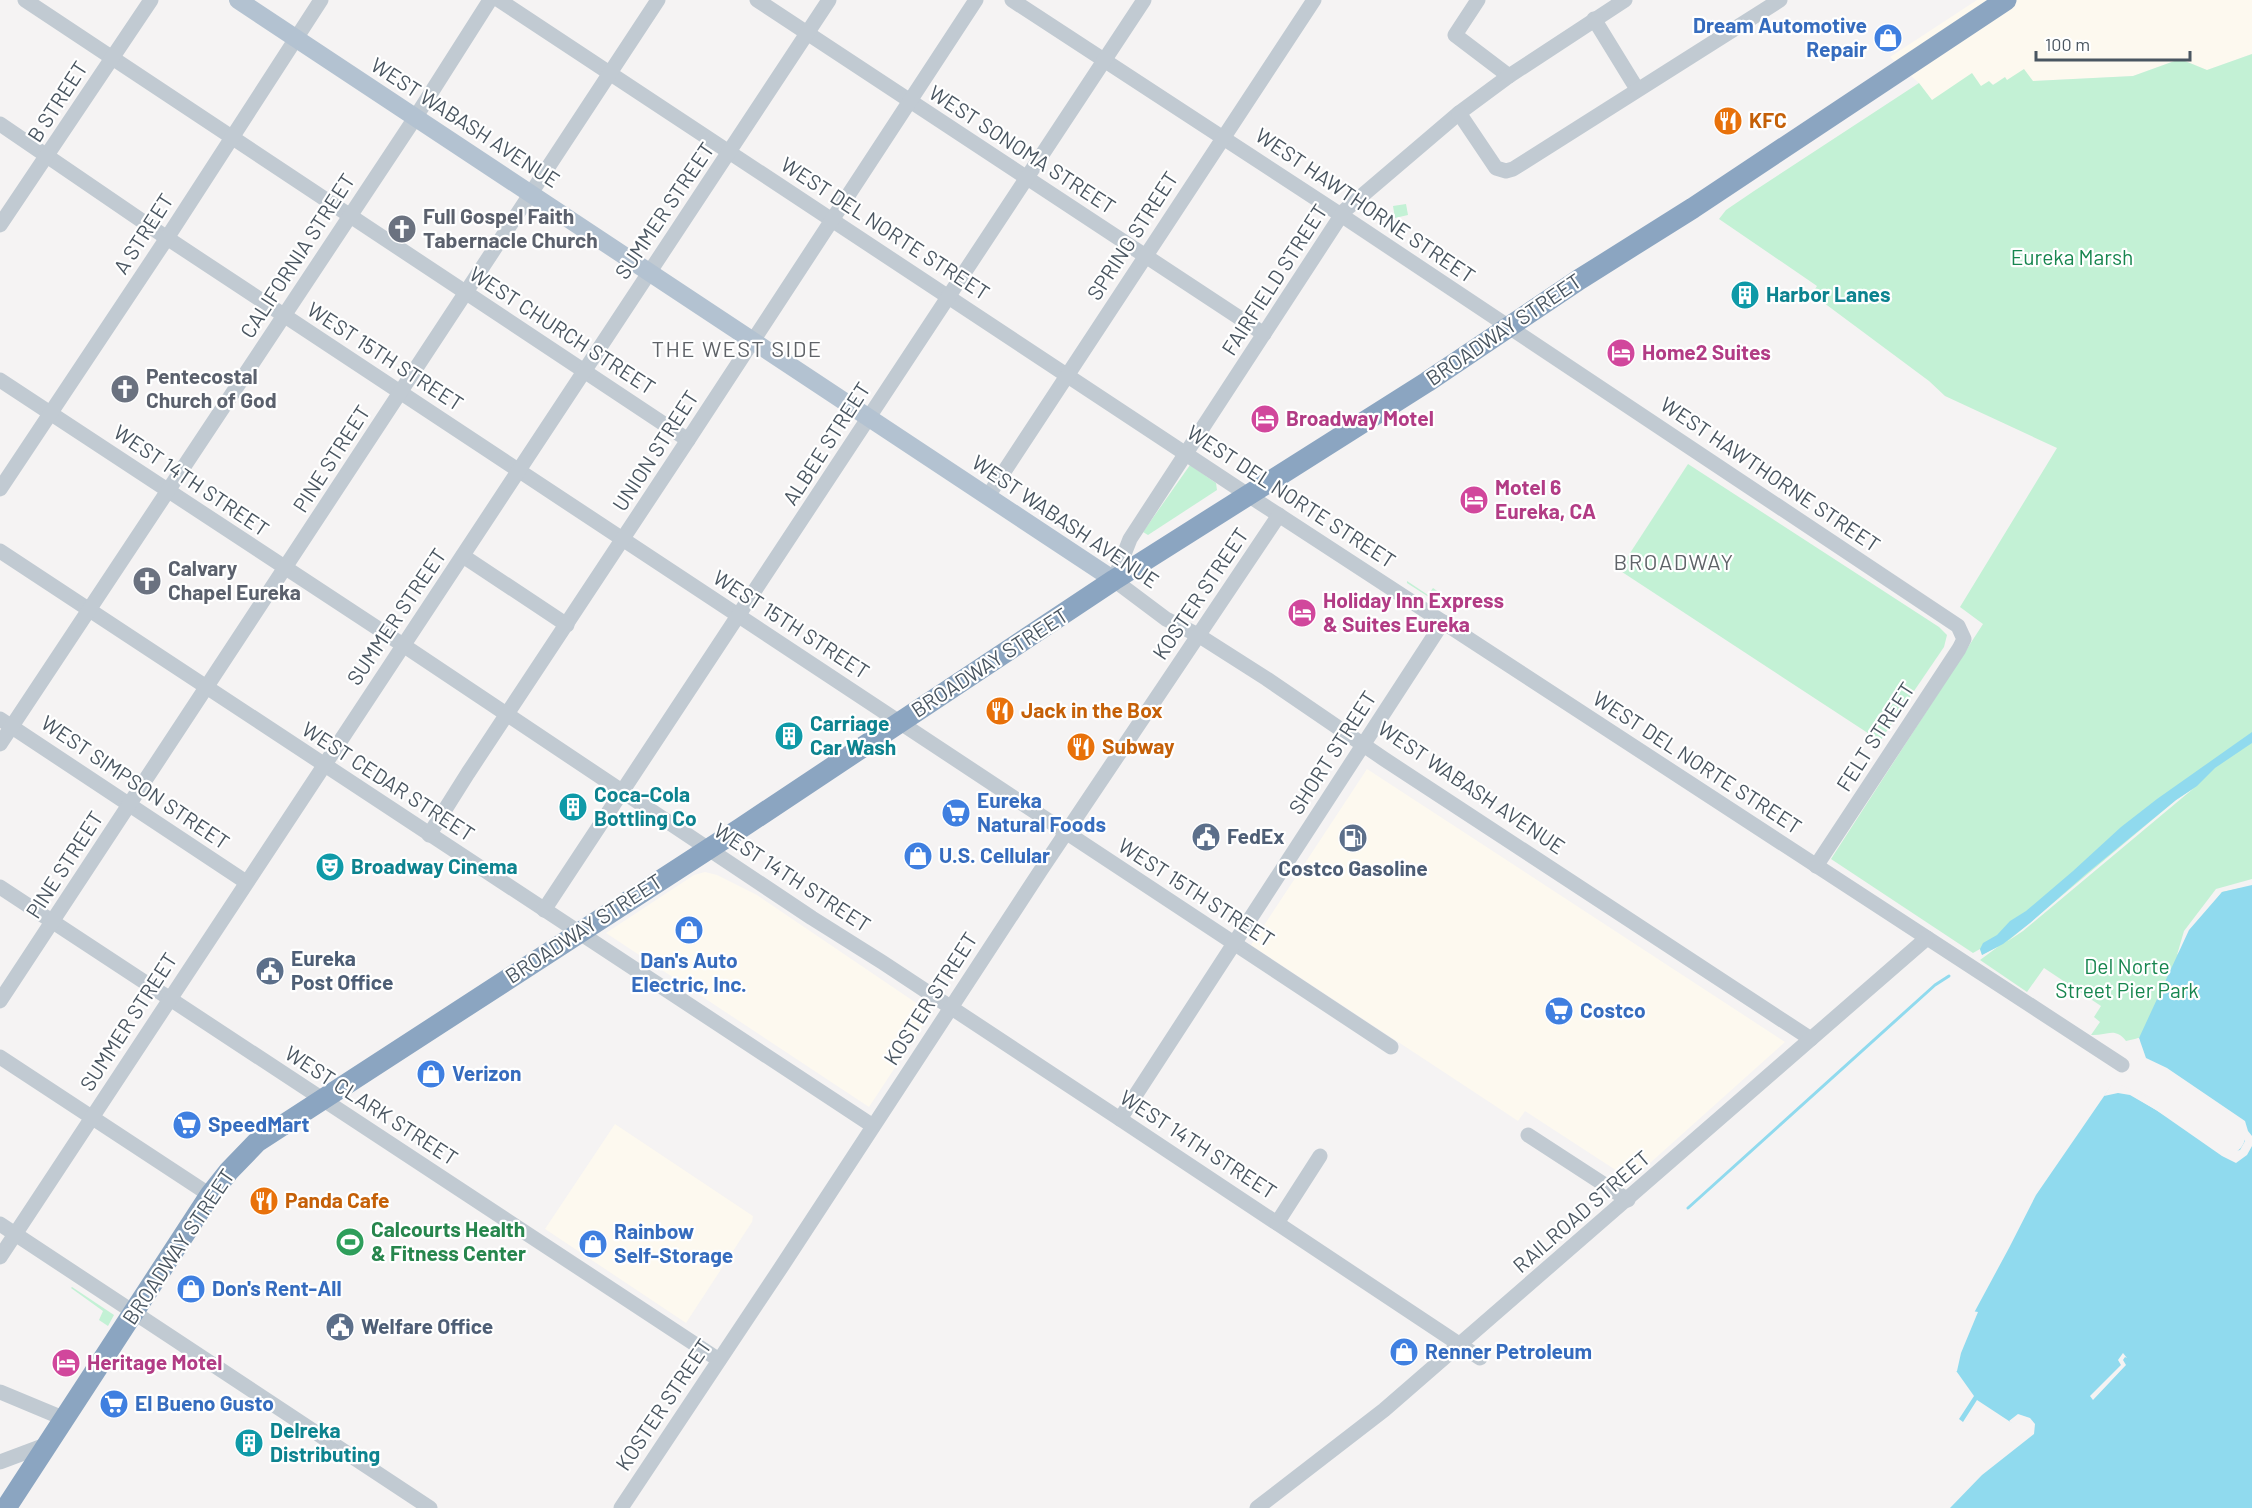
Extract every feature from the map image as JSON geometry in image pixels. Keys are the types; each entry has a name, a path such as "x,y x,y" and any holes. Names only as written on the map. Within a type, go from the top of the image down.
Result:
{"highway":[{"name":"BROADWAY STREET","path":"6,1508 210,1196 229,1171 257,1142 709,848 1114,580 1427,382 1507,327 1693,208 2006,0"}],"main road":[{"name":"WEST WABASH AVENUE","path":"238,0 1114,580"}],"street":[{"name":"WEST CHURCH STREET","path":"25,0 688,440"},
{"name":"B STREET","path":"0,225 151,0"},
{"name":"A STREET","path":"0,489 167,238 321,0"},
{"name":"CALIFORNIA STREET","path":"0,744 6,722 90,610 415,118 490,0"},
{"name":"WEST DEL NORTE STREET","path":"499,0 1248,495 2122,1065"},
{"name":"PINE STREET","path":"0,1001 658,0"},
{"name":"WEST SONOMA STREET","path":"757,0 1264,334"},
{"name":"SUMMER STREET","path":"0,1257 829,0"},
{"name":"UNION STREET","path":"429,835 976,0"},
{"name":"WEST HAWTHORNE STREET","path":"1012,0 1941,613 1961,630"},
{"name":"ALBEE STREET","path":"544,910 1144,0"},
{"name":"SPRING STREET","path":"988,496 1314,0"},
{"path":"1478,0 1455,35 1509,76"},
{"name":"FAIRFIELD STREET","path":"1114,580 1130,539 1341,215 1459,113 1509,76 1625,0"},
{"path":"1459,113 1496,168 1506,171 1513,169 1780,0"},
{"path":"1593,19 1637,89"},
{"name":"WEST 15TH STREET","path":"0,124 167,238 1391,1047"},
{"name":"WEST 14TH STREET","path":"0,380 1480,1358"},
{"name":"KOSTER STREET","path":"621,1508 950,1008 1279,515"},
{"name":"WEST CEDAR STREET","path":"0,551 873,1126"},
{"path":"463,556 567,624"},
{"name":"WEST WABASH AVENUE","path":"1114,580 1166,619 1198,635 1811,1039"},
{"name":"SHORT STREET","path":"1120,1119 1443,622"},
{"name":"FELT STREET","path":"1816,866 1959,649 1964,639 1961,630"},
{"name":"WEST SIMPSON STREET","path":"6,722 246,882"},
{"name":"WEST CLARK STREET","path":"0,887 719,1360"},
{"name":"RAILROAD STREET","path":"1257,1508 1355,1434 1461,1344 1927,938"},
{"path":"0,1057 210,1196"},
{"path":"1528,1135 1628,1200"},
{"path":"1277,1223 1320,1156"},
{"path":"0,1224 430,1508"},
{"path":"0,1392 65,1419"},
{"path":"0,1462 48,1444"}],"shaded area":[{"path":"1977,0 2252,0 2252,54 2207,70 2180,59 2133,76 2033,81 2007,80 1932,101 1919,83 1890,57"},
{"path":"1367,769 1785,1042 1631,1180 1525,1111 1518,1121 1251,945"},
{"path":"705,872 717,875 757,895 931,1013 869,1107 606,933 694,875"},
{"path":"615,1124 753,1216 752,1222 686,1323 545,1229"}],"green space":[{"name":"Eureka Marsh","path":"2252,54 2252,879 2216,889 2184,931 2177,955 2222,892 2241,888 2139,1038 2126,1041 2122,1036 2114,1033 2091,1035 2100,1022 2094,1017 2101,1006 2044,968 2027,992 1980,960 1999,946 1982,955 1980,949 1973,953 1831,859 1983,624 1960,607 2057,448 1945,396 1929,381 1812,294 1817,286 1719,219 1726,210 1919,83 1932,100 1972,73 1981,86 1989,81 1993,85 2005,77 2007,80 2024,69 2033,81 2133,76 2180,59 2207,70","holes":["2194,788 2023,931 2008,941 2176,800"]},
{"path":"1406,204 1408,215 1395,218 1393,206"},
{"path":"1688,464 1939,627 1947,635 1944,647 1880,741 1619,570"},
{"path":"1190,465 1216,483 1217,490 1148,535 1143,532"},
{"path":"1407,581 1428,595 1433,588 1440,593 1435,601"},
{"path":"72,1287 114,1315 108,1326 99,1320 103,1311"}],"water":[{"path":"2252,732 2252,743 2215,768 2197,786 2176,800 2030,923 2003,944 1982,955 1980,949 1983,943 1997,935 2010,921 2026,911 2121,827"},
{"path":"2252,885 2252,1508 1945,1508 1968,1485 2029,1435 2032,1422 2019,1417 2012,1423 1977,1400 1963,1422 1959,1419 1974,1396 1952,1365 1975,1311 2036,1195 2111,1086 2120,1088 2230,1155 2243,1145 2246,1135 2142,1058 2139,1038 2189,930 2222,892"}],"pier":[{"path":"2139,1038 2146,1058 2167,1068 2245,1121 2252,1136 2252,1146 2247,1155 2236,1163 2130,1095 2118,1093 2104,1096 2112,1083 2121,1085 2147,1097 2230,1152 2240,1150 2245,1141 2243,1136 2151,1074 2139,1059 2136,1039"},
{"path":"1972,1311 1978,1312 1961,1353 1957,1371 1952,1371 1949,1364"},
{"path":"2123,1353 2127,1358 2123,1360 2126,1365 2093,1400 2090,1396 2121,1365 2118,1360"},
{"path":"2018,1414 2030,1418 2035,1424 2034,1434 1982,1475 1950,1508 1942,1508 1997,1454 2027,1433 2029,1424 2019,1420 2014,1425 2009,1421"}],"waterway":[{"path":"1688,1208 1935,985 1949,976"}],"place":[{"name":"Dream Automotive Repair","path":"1888,38"},
{"name":"KFC","path":"1728,121"},
{"name":"Full Gospel Faith Tabernacle Church","path":"402,229"},
{"name":"Harbor Lanes","path":"1745,295"},
{"name":"Home2 Suites","path":"1621,353"},
{"name":"Pentecostal Church of God","path":"125,389"},
{"name":"Broadway Motel","path":"1265,419"},
{"name":"Motel 6 Eureka, CA","path":"1474,500"},
{"name":"Calvary Chapel Eureka","path":"147,581"},
{"name":"Holiday Inn Express & Suites Eureka","path":"1302,613"},
{"name":"Jack in the Box","path":"1000,711"},
{"name":"Carriage Car Wash","path":"789,736"},
{"name":"Subway","path":"1081,747"},
{"name":"Coca-Cola Bottling Co","path":"573,807"},
{"name":"Eureka Natural Foods","path":"956,813"},
{"name":"FedEx","path":"1206,837"},
{"name":"Costco Gasoline","path":"1353,838"},
{"name":"U.S. Cellular","path":"918,856"},
{"name":"Broadway Cinema","path":"330,867"},
{"name":"Dan's Auto Electric, Inc.","path":"689,930"},
{"name":"Eureka Post Office","path":"270,971"},
{"name":"Costco","path":"1559,1011"},
{"name":"Verizon","path":"431,1074"},
{"name":"SpeedMart","path":"187,1125"},
{"name":"Panda Cafe","path":"264,1201"},
{"name":"Calcourts Health & Fitness Center","path":"350,1242"},
{"name":"Rainbow Self-Storage","path":"593,1244"},
{"name":"Don's Rent-All","path":"191,1289"},
{"name":"Welfare Office","path":"340,1327"},
{"name":"Renner Petroleum","path":"1404,1352"},
{"name":"Heritage Motel","path":"66,1363"},
{"name":"El Bueno Gusto","path":"114,1404"},
{"name":"Delreka Distributing","path":"249,1443"}],"district":[{"name":"THE WEST SIDE","path":"737,349"},
{"name":"BROADWAY","path":"1674,562"}],"park label":[{"name":"Del Norte Street Pier Park","path":"2127,979"}]}
